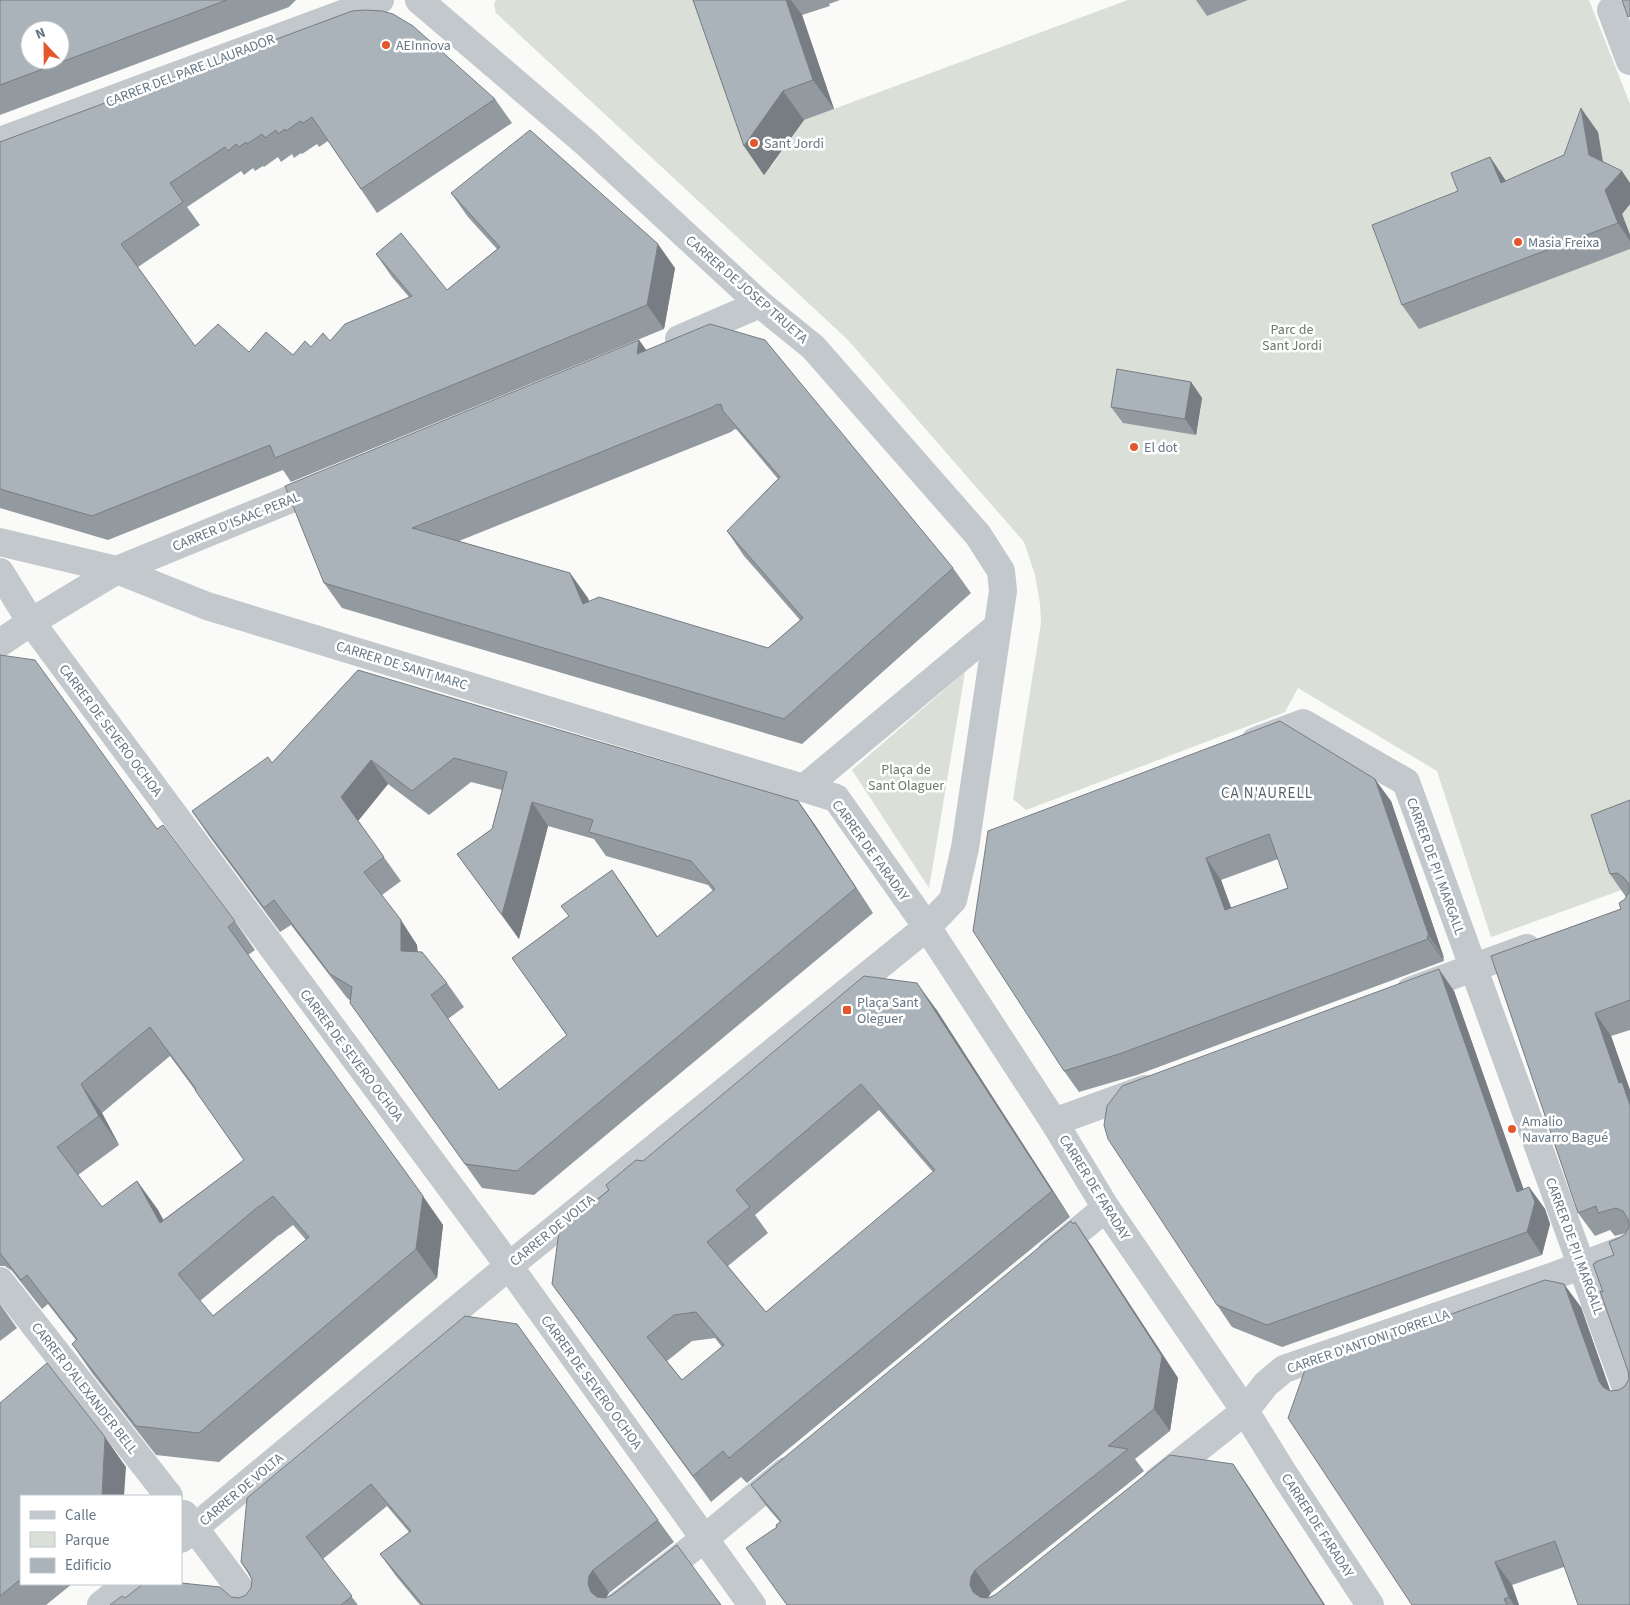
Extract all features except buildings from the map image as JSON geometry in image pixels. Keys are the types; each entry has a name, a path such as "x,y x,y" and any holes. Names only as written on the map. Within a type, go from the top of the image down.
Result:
{"street":[{"name":"CARRER DEL PARE LLAURADOR","path":"0,141 380,0"},
{"name":"CARRER DE JOSEP TRUETA","path":"419,0 586,143 760,304 813,347 978,535 1001,571 1003,591 997,627"},
{"path":"1611,10 1630,60"},
{"path":"656,349 760,304"},
{"name":"CARRER D'ISAAC PERAL","path":"0,643 117,570 345,477"},
{"name":"CARRER DE SANT MARC","path":"0,542 117,570 207,606 804,788"},
{"name":"CARRER DE SEVERO OCHOA","path":"0,572 31,622 509,1266 752,1605"},
{"path":"804,788 997,627"},
{"path":"927,927 953,900 965,848 997,627"},
{"name":"CARRER DE PI I MARGALL","path":"1230,750 1303,723 1406,782 1630,1399"},
{"name":"CARRER DE FARADAY","path":"804,788 836,798 927,927 1054,1122 1106,1208 1245,1411 1370,1605"},
{"path":"965,848 993,838"},
{"name":"CARRER DE VOLTA","path":"186,1526 927,927"},
{"path":"1387,999 1546,942"},
{"path":"1054,1122 1172,1079"},
{"path":"1034,1267 1106,1208"},
{"name":"CARRER D'ANTONI TORRELLA","path":"1141,1494 1245,1411 1266,1384 1284,1369 1630,1247"},
{"name":"CARRER D'ALEXANDER BELL","path":"0,1281 168,1495"},
{"path":"619,1605 704,1539 807,1454"},
{"path":"186,1526 252,1605"},
{"path":"101,1605 126,1585"}],"green space":[{"name":"Parc de Sant Jordi","path":"496,0 704,0 771,167 804,120 1128,0 1589,0 1630,104 1630,887 1491,937 1437,771 1298,688 1285,712 1026,810 1013,799 1041,623 1035,575 1024,542 848,340 496,13 494,4"},
{"name":"Plaça de Sant Olaguer","path":"965,672 929,888 852,770"}],"place":[{"name":"AEInnova","path":"386,45"},
{"name":"Sant Jordi","path":"754,143"},
{"name":"Masia Freixa","path":"1518,242"},
{"name":"El dot","path":"1134,447"},
{"name":"Plaça Sant Oleguer","path":"847,1010"},
{"name":"Amalio Navarro Bagué","path":"1512,1129"}],"district":[{"name":"CA N'AURELL","path":"1267,793"}]}
